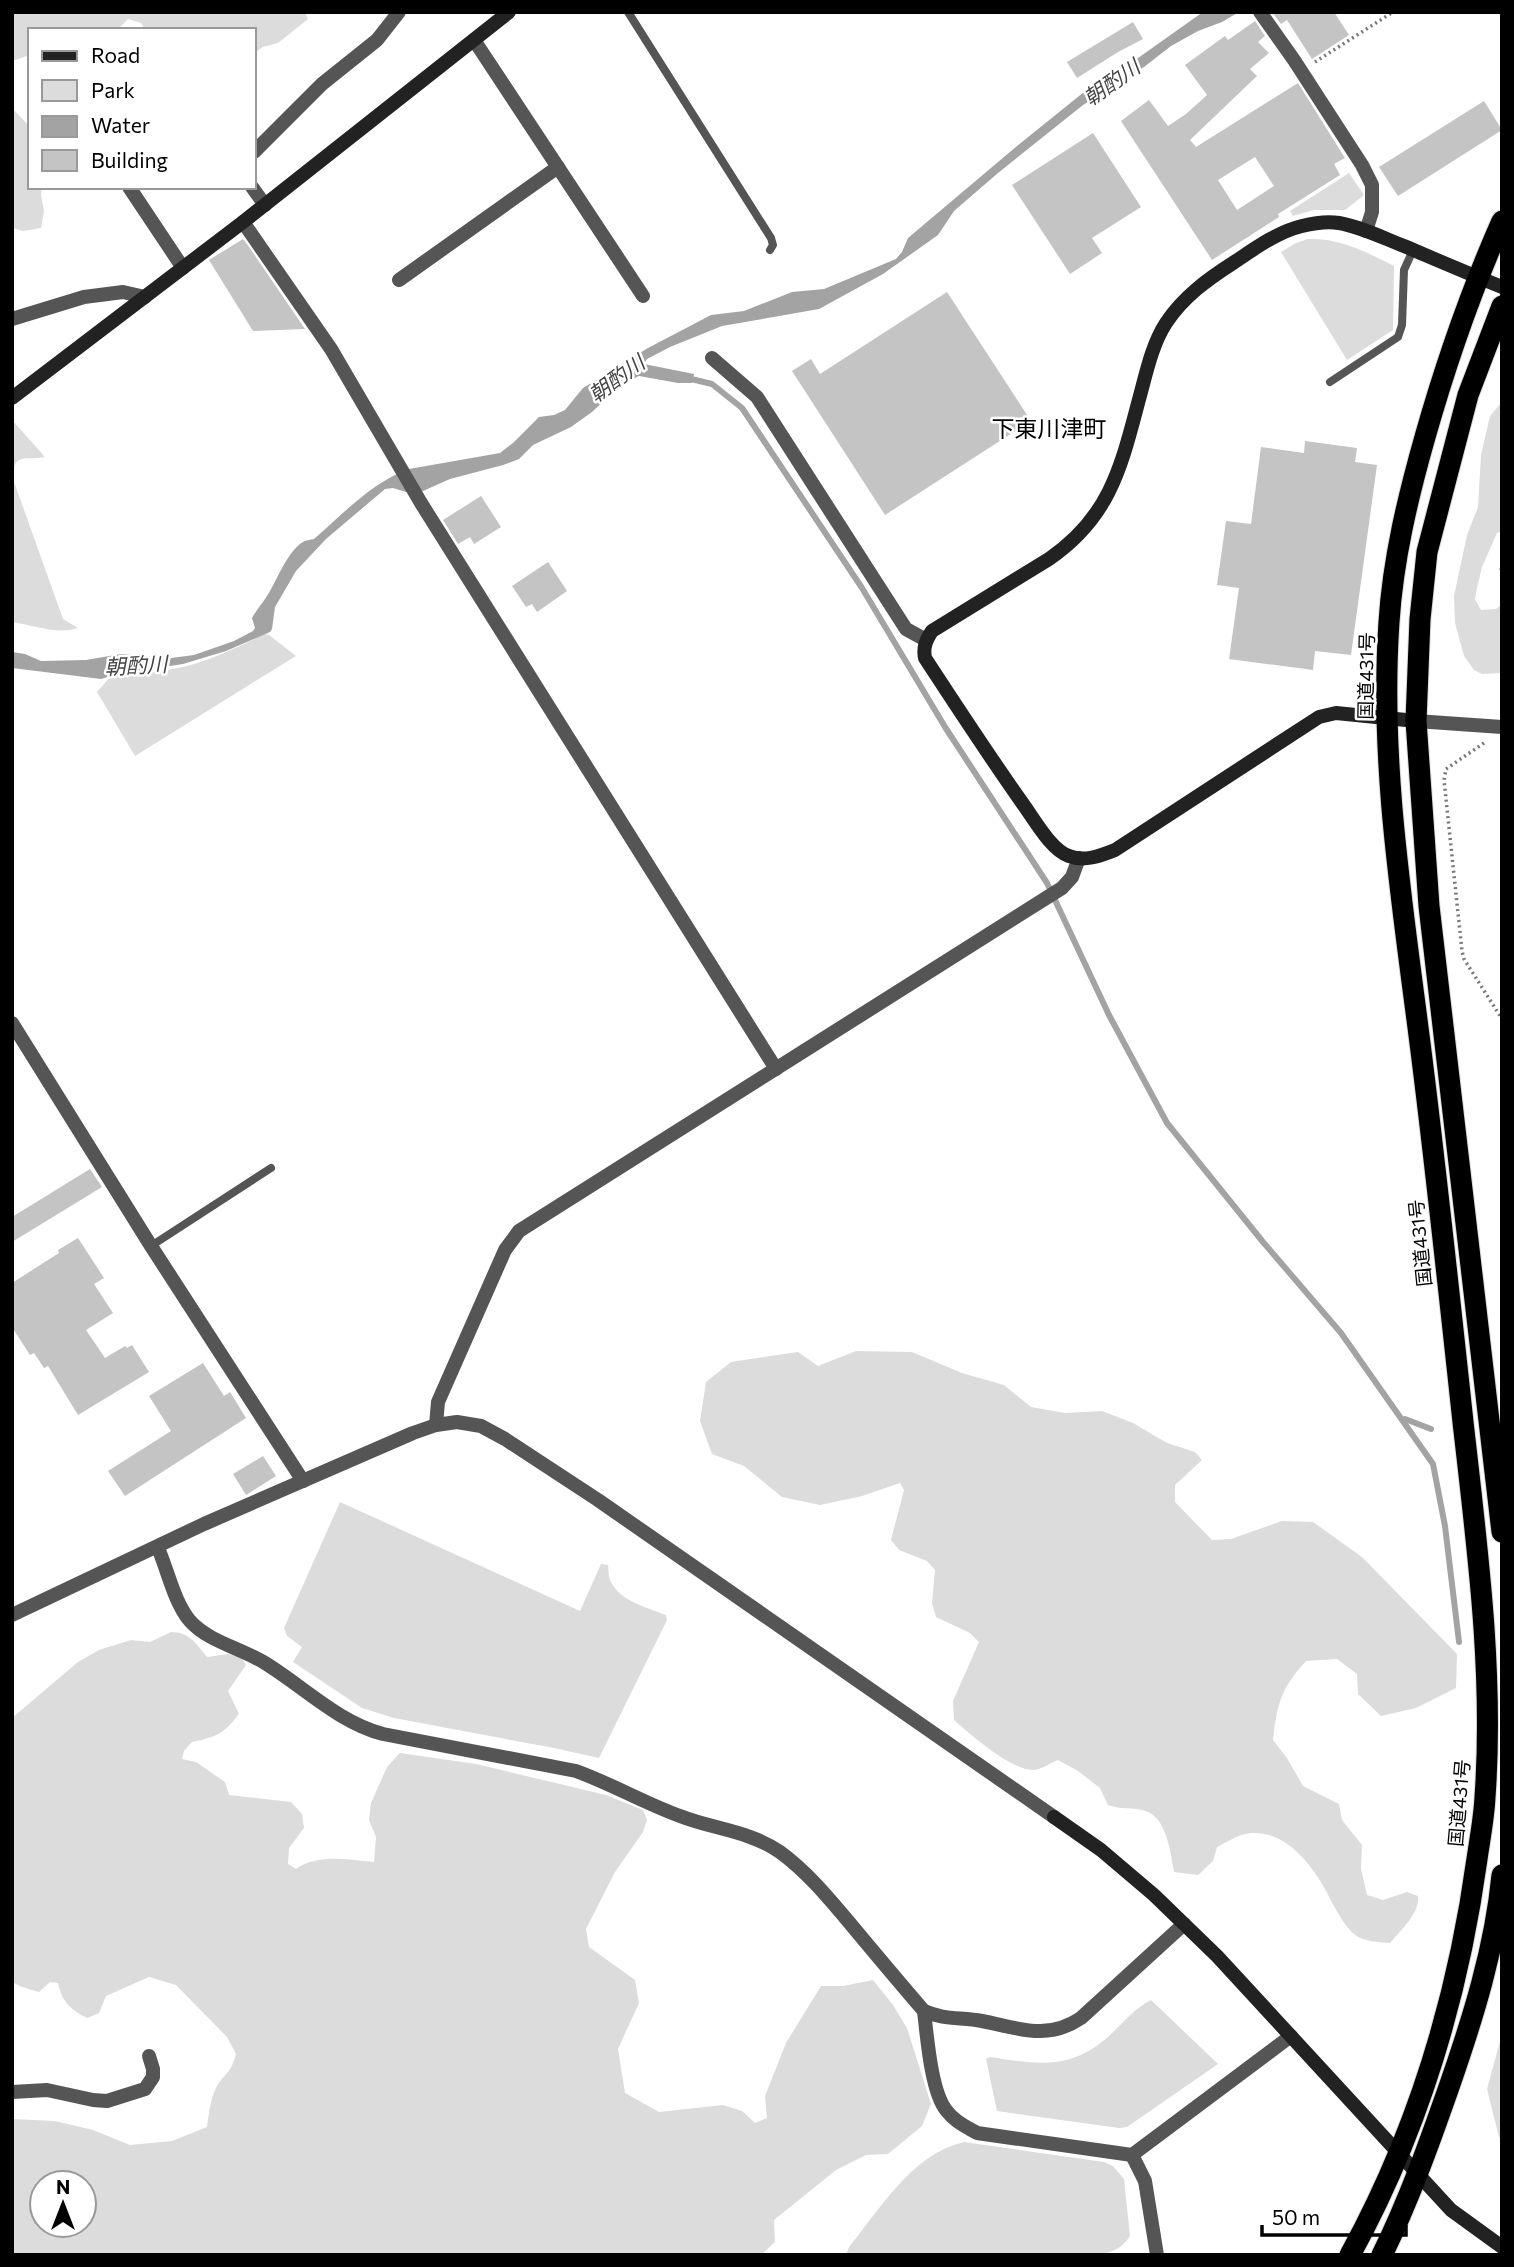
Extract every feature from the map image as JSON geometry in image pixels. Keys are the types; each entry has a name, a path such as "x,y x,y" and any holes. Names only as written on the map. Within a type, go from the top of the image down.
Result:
{"highway":[{"name":"国道431号","path":"1350,2255 1400,2154 1433,2055 1463,1948 1485,1801 1486,1667 1474,1518 1422,1058 1402,919 1388,778 1387,668 1390,616 1409,494 1440,385 1477,277 1502,221"},
{"path":"1502,306 1468,396 1427,551 1420,619 1416,721 1429,905 1502,1532"},
{"path":"1382,2255 1419,2174 1465,2038 1489,1956 1502,1875"}],"street":[{"path":"256,150 322,84 377,40 399,12"},
{"path":"1260,12 1301,70 1372,185 1372,212 1366,231"},
{"path":"12,398 265,205 474,40 499,15"},
{"path":"474,40 643,296"},
{"path":"399,280 558,167"},
{"path":"130,189 183,268"},
{"path":"253,189 265,205"},
{"path":"243,222 331,349 421,503 776,1069"},
{"path":"1499,727 1336,713 1319,717 1115,850 1097,857 1079,858 1066,856 1049,840 980,743 925,658 924,650 932,631 1066,547 1095,516 1112,488 1124,458 1145,376 1166,323 1196,289 1270,239 1299,226 1338,223 1366,231 1502,287"},
{"path":"12,319 84,297 123,292 145,297"},
{"path":"712,358 757,397 906,629 926,640"},
{"path":"436,1424 438,1402 505,1250 519,1231 1062,888 1072,877 1079,858"},
{"path":"12,1023 150,1246 303,1482"},
{"path":"12,1615 204,1524 436,1424 469,1423 481,1426 609,1508 1101,1850 1217,1956 1451,2210 1502,2247"},
{"path":"158,1548 179,1601 192,1623 206,1634 265,1663 353,1724 383,1734 576,1771 679,1816 714,1828 747,1835 778,1851 799,1867 818,1887 924,2011 940,2018 981,2021 1037,2032 1070,2025 1184,1924"},
{"path":"924,2011 929,2062 944,2108 957,2121 977,2133 1132,2155 1291,2036"},
{"path":"12,2092 47,2090 107,2101 145,2089 153,2077 149,2056"},
{"path":"1132,2155 1145,2180 1157,2255"}],"lane":[{"path":"628,12 771,238 773,245 770,250"},
{"path":"1330,382 1398,337 1402,325 1404,270 1413,250"},
{"path":"150,1246 271,1168"}],"path":[{"path":"1301,70 1393,12"},
{"path":"1499,727 1491,738 1446,769 1444,780 1462,951 1467,965 1502,1019"}],"green space":[{"path":"12,12 305,12 308,19 278,43 256,52 256,28 144,28 141,23 128,19 119,28 28,28 28,56 12,61"},
{"path":"12,108 28,125 28,189 42,189 44,211 41,228 23,231 12,228"},
{"path":"1349,173 1364,195 1345,210 1314,210 1293,216 1290,211"},
{"path":"1308,239 1342,243 1394,266 1393,330 1347,360 1281,252"},
{"path":"1502,402 1502,531 1497,533 1482,567 1475,599 1481,610 1496,609 1502,604 1502,673 1482,674 1474,670 1464,656 1455,623 1454,596 1467,535 1478,507 1481,455 1490,416"},
{"path":"12,420 45,457 18,461 13,470 13,479 63,619 78,628 53,630 12,622"},
{"path":"265,634 296,656 135,756 97,692 110,677 187,666 217,656"},
{"path":"856,1351 912,1352 962,1373 1004,1385 1031,1407 1065,1413 1102,1411 1133,1423 1167,1443 1195,1452 1202,1460 1175,1485 1175,1502 1212,1540 1231,1539 1282,1521 1313,1522 1362,1557 1457,1654 1456,1688 1416,1708 1381,1716 1358,1694 1357,1674 1337,1659 1306,1661 1286,1688 1276,1716 1273,1740 1303,1786 1339,1804 1342,1820 1362,1845 1361,1869 1367,1895 1383,1900 1407,1892 1418,1896 1413,1915 1390,1943 1367,1940 1354,1934 1310,1867 1291,1847 1280,1840 1255,1833 1241,1835 1217,1847 1213,1861 1198,1875 1174,1872 1166,1835 1157,1819 1150,1813 1108,1805 1100,1788 1058,1760 1033,1770 1014,1764 992,1751 954,1720 953,1701 979,1642 970,1633 936,1617 932,1603 935,1570 927,1561 899,1550 891,1540 904,1490 900,1483 862,1496 820,1505 782,1497 744,1466 712,1454 700,1421 706,1382 731,1362 798,1352 818,1366"},
{"path":"340,1502 580,1611 601,1564 608,1565 610,1580 615,1589 635,1603 666,1615 667,1620 599,1758 394,1718 362,1708 293,1662 302,1647 287,1636 284,1628"},
{"path":"177,1632 192,1639 207,1657 228,1654 241,1657 246,1665 228,1691 239,1714 219,1734 192,1742 184,1751 182,1759 196,1762 225,1782 229,1795 291,1802 302,1814 304,1828 289,1848 288,1864 296,1869 324,1859 374,1862 376,1837 369,1820 371,1803 387,1767 400,1753 476,1764 606,1795 643,1810 647,1820 643,1832 615,1872 586,1929 589,1947 635,1980 639,2003 618,2049 625,2093 659,2112 723,2105 742,2111 755,2123 767,2118 765,2096 786,2043 821,1986 843,1986 873,1980 907,2028 931,2104 922,2126 888,2154 866,2155 836,2170 774,2220 775,2242 761,2255 12,2255 12,2119 55,2121 93,2130 130,2145 172,2141 207,2127 214,2093 232,2066 236,2054 227,2037 176,1985 149,1977 106,1996 99,2013 87,2018 68,2004 58,1983 50,1982 39,1992 12,1982 12,1718 78,1662 99,1650 131,1640 150,1642"},
{"path":"1151,2000 1218,2064 1127,2127 997,2111 986,2059 990,2057 1038,2063 1067,2060 1081,2055 1109,2036"},
{"path":"1502,2034 1502,2139 1499,2137 1487,2089"},
{"path":"964,2142 1104,2162 1113,2166 1124,2179 1130,2236 1115,2250 1094,2255 846,2255 849,2247 886,2200 913,2170 945,2148"}],"water":[{"name":"朝酌川","path":"1203,12 1239,12 1171,46 1144,67 1083,105 954,211 938,235 883,274 819,309 722,326 670,347 647,359 644,364 694,374 692,383 639,376 622,384 571,427 533,445 519,459 450,479 423,491 385,489 326,539 296,571 275,607 270,632 226,651 183,664 101,679 12,668 12,652 41,661 86,660 121,654 141,655 148,660 156,660 194,655 234,641 253,631 255,628 252,618 291,553 303,542 314,539 383,482 409,469 500,453 539,417 565,410 583,388 648,348 711,315 744,311 792,292 824,289 896,259 908,238 1084,92 1114,75"}],"building":[{"path":"1272,12 1334,12 1349,35 1312,59 1287,20 1281,24"},
{"path":"1255,21 1265,36 1258,42 1269,53 1250,69 1257,76 1190,140 1196,147 1298,83 1345,158 1334,164 1340,175 1212,260 1121,121 1149,100 1168,126 1186,114 1207,95 1185,65 1225,36 1228,40","holes":["1255,157 1274,186 1237,210 1218,180"]},
{"path":"1133,22 1143,39 1077,78 1067,62"},
{"path":"1484,101 1502,130 1398,196 1379,167"},
{"path":"1093,133 1141,207 1092,238 1102,253 1070,274 1012,185"},
{"path":"243,239 305,329 253,331 209,260"},
{"path":"947,292 1031,421 885,515 792,371 811,359 820,374"},
{"path":"1305,441 1357,448 1355,462 1377,465 1351,655 1315,651 1313,670 1229,659 1239,588 1217,585 1226,521 1251,524 1261,447 1304,453"},
{"path":"481,496 501,527 474,544 470,537 458,544 443,520"},
{"path":"548,562 567,591 537,612 532,604 526,607 512,586"},
{"path":"90,1169 102,1187 12,1242 12,1217"},
{"path":"78,1238 104,1278 94,1284 113,1313 86,1330 105,1358 125,1346 127,1348 132,1345 149,1372 78,1415 48,1366 44,1368 34,1353 30,1355 12,1327 12,1283"},
{"path":"203,1363 224,1396 230,1392 246,1418 125,1496 108,1471 171,1431 149,1396"},
{"path":"263,1456 276,1476 246,1495 233,1474"}],"waterway":[{"path":"687,378 712,384 742,408 862,588 945,727 1047,883 1109,1015 1167,1123 1341,1333 1433,1464 1445,1526 1459,1642"},
{"path":"1405,1419 1431,1429"}],"district":[{"name":"下東川津町","path":"1049,429"}]}
